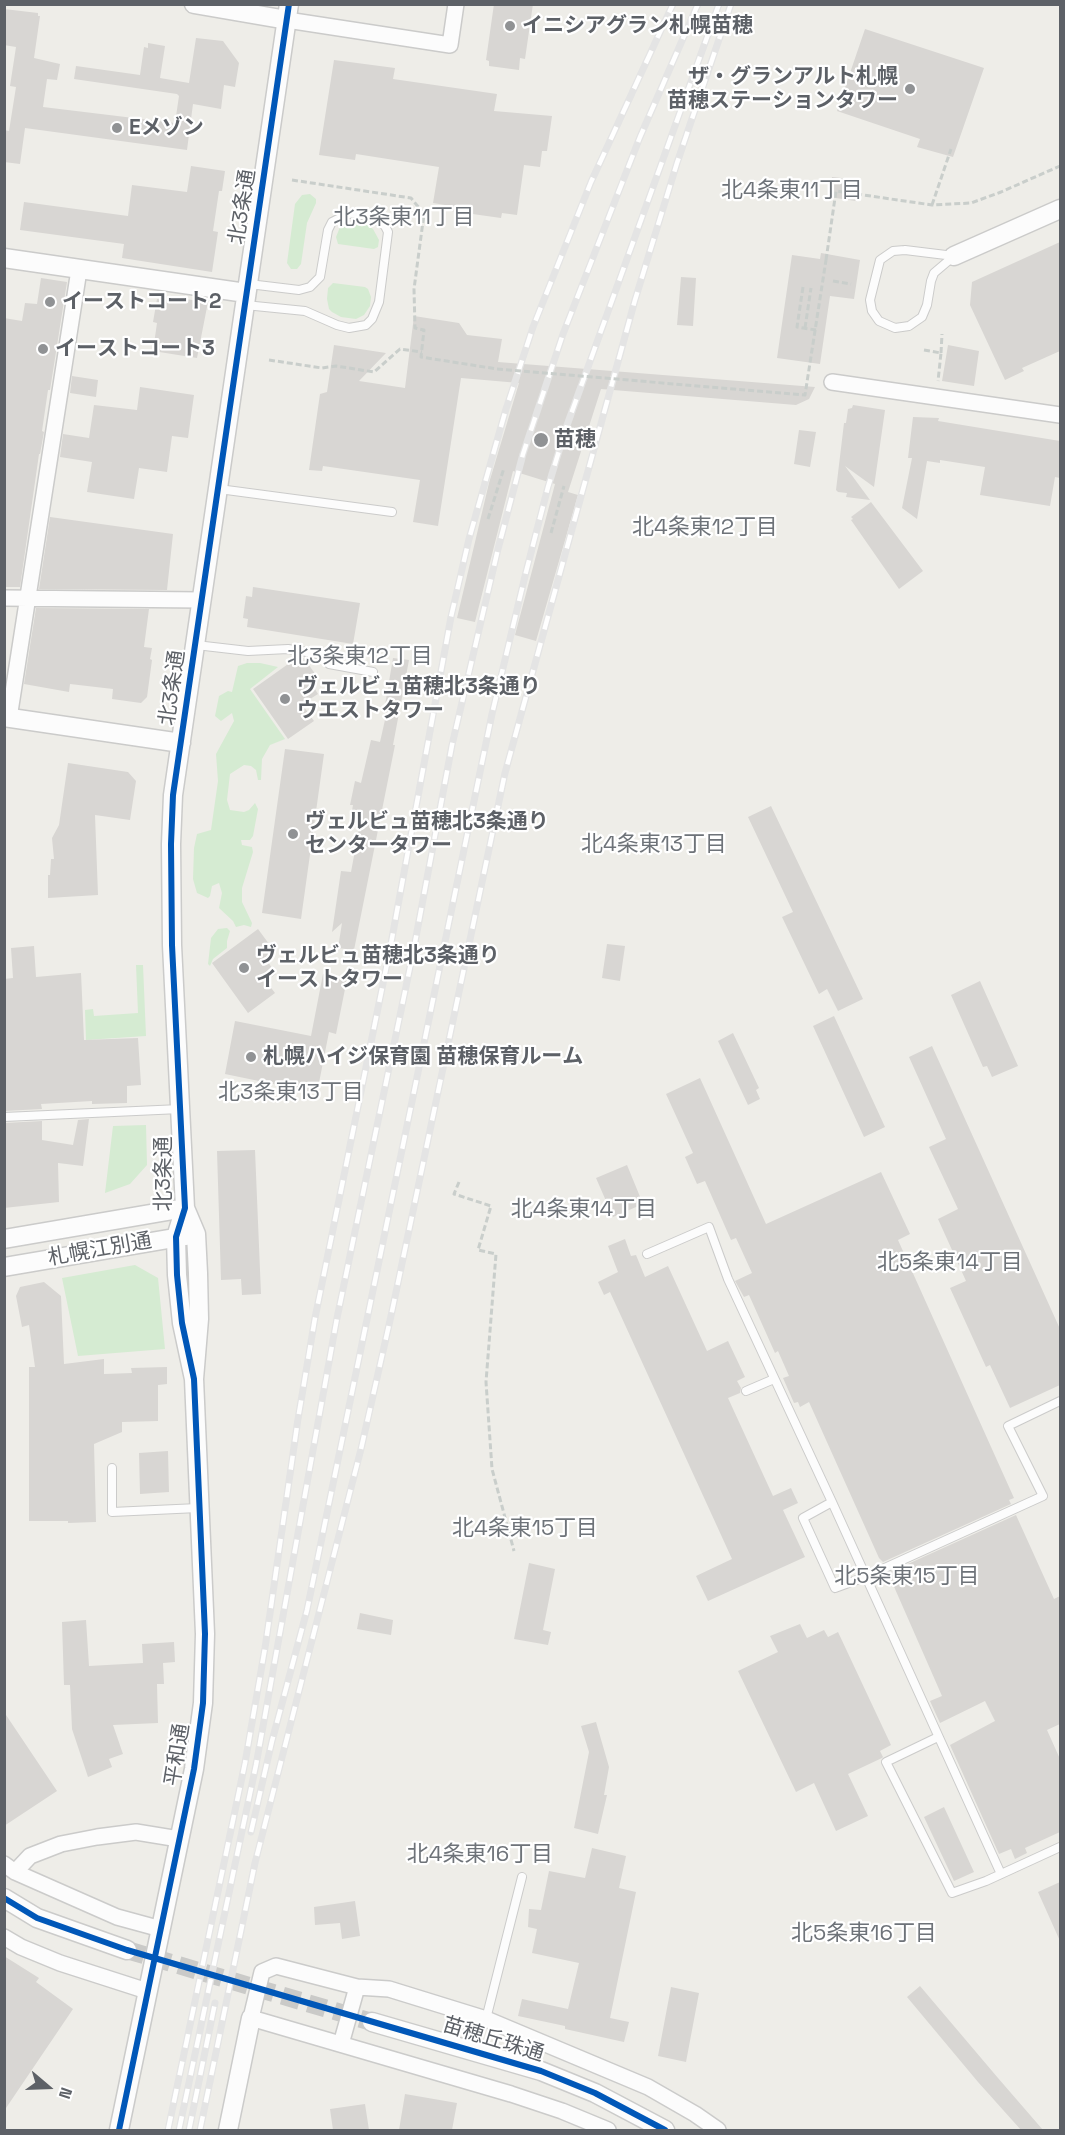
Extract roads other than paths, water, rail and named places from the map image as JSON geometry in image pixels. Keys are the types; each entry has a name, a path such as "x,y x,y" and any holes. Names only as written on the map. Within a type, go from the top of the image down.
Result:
{"street":[{"path":"194,4 288,12 450,45 456,4"},
{"name":"北3条通","path":"196,1234 185,1208 172,945 173,795 288,12"},
{"path":"954,256 1060,209"},
{"path":"4,258 246,294"},
{"path":"79,270 28,598 7,717 182,743"},
{"path":"832,382 1060,415"},
{"path":"4,598 201,600"},
{"name":"北3条通","path":"185,1208 176,1237 182,1323 194,1379"},
{"name":"札幌江別通","path":"4,1239 185,1208"},
{"name":"札幌江別通","path":"4,1267 196,1234"},
{"name":"平和通","path":"119,2130 194,1769 203,1702 205,1634 194,1379 199,1319 196,1234"},
{"path":"10,1868 30,1856 79,1840 136,1832 179,1839"},
{"path":"10,1868 117,1917 161,1929"},
{"path":"4,1898 37,1918 127,1950"},
{"path":"4,1937 21,1947 60,1963 147,1991"},
{"path":"228,2130 262,1972 276,1966 357,1987 389,1989 486,2019 648,2087 718,2130"},
{"path":"341,2044 357,1987"},
{"path":"251,2018 511,2094 562,2111 608,2130"},
{"name":"苗穂丘珠通","path":"372,2022 541,2072 595,2093 665,2130"}],"lane":[{"path":"353,213 374,218 388,232 380,302 372,319 366,325 349,328 337,325 305,311 246,294 299,290 317,282 320,277 328,230 332,222 346,214 353,213"},
{"path":"905,250 954,256 934,273 925,311 917,322 895,328 883,324 875,317 870,300 877,265 885,255 893,251 905,250"},
{"path":"218,489 393,512"},
{"path":"196,645 263,652 288,649 319,654 329,664 373,672"},
{"path":"4,1117 180,1109"},
{"path":"647,1254 709,1227 728,1279 1001,1874"},
{"path":"746,1390 774,1379"},
{"path":"832,1502 803,1518 835,1588 865,1577 1043,1496 1008,1426 1060,1401"},
{"path":"112,1468 112,1512 200,1508"},
{"path":"939,1737 886,1762 952,1893 1060,1847"},
{"path":"486,2019 522,1877"}],"tunnel":[{"path":"127,1950 372,2022"}],"railway":[{"path":"168,2130 245,1763 265,1648 315,1318 390,949 451,617 469,539 506,409 533,327 591,182 673,4"},
{"path":"179,2130 256,1765 337,1318 413,953 452,745 498,549 523,454 563,334 640,137 698,4"},
{"path":"251,1832 272,1741 307,1610 492,714 526,572 566,428 719,4"},
{"path":"200,2130 255,1863 361,1449 391,1316 505,773 635,300 677,163 731,4"},
{"path":"189,2130 215,2003"}],"place":[{"name":"イニシアグラン札幌苗穂","path":"510,26"},
{"name":"ザ・グランアルト札幌 苗穂ステーションタワー","path":"910,89"},
{"name":"Eメゾン","path":"117,128"},
{"name":"イーストコート2","path":"50,302"},
{"name":"イーストコート3","path":"43,349"},
{"name":"苗穂","path":"541,440"},
{"name":"ヴェルビュ苗穂北3条通り ウエストタワー","path":"285,699"},
{"name":"ヴェルビュ苗穂北3条通り センタータワー","path":"293,834"},
{"name":"ヴェルビュ苗穂北3条通り イーストタワー","path":"244,968"},
{"name":"札幌ハイジ保育園 苗穂保育ルーム","path":"251,1057"}],"district":[{"name":"北4条東11丁目","path":"792,191"},
{"name":"北3条東11丁目","path":"404,218"},
{"name":"北4条東12丁目","path":"705,528"},
{"name":"北3条東12丁目","path":"360,657"},
{"name":"北4条東13丁目","path":"654,845"},
{"name":"北3条東13丁目","path":"291,1093"},
{"name":"北4条東14丁目","path":"584,1210"},
{"name":"北5条東14丁目","path":"950,1263"},
{"name":"北4条東15丁目","path":"525,1529"},
{"name":"北5条東15丁目","path":"907,1577"},
{"name":"北4条東16丁目","path":"480,1855"},
{"name":"北5条東16丁目","path":"864,1934"}]}
